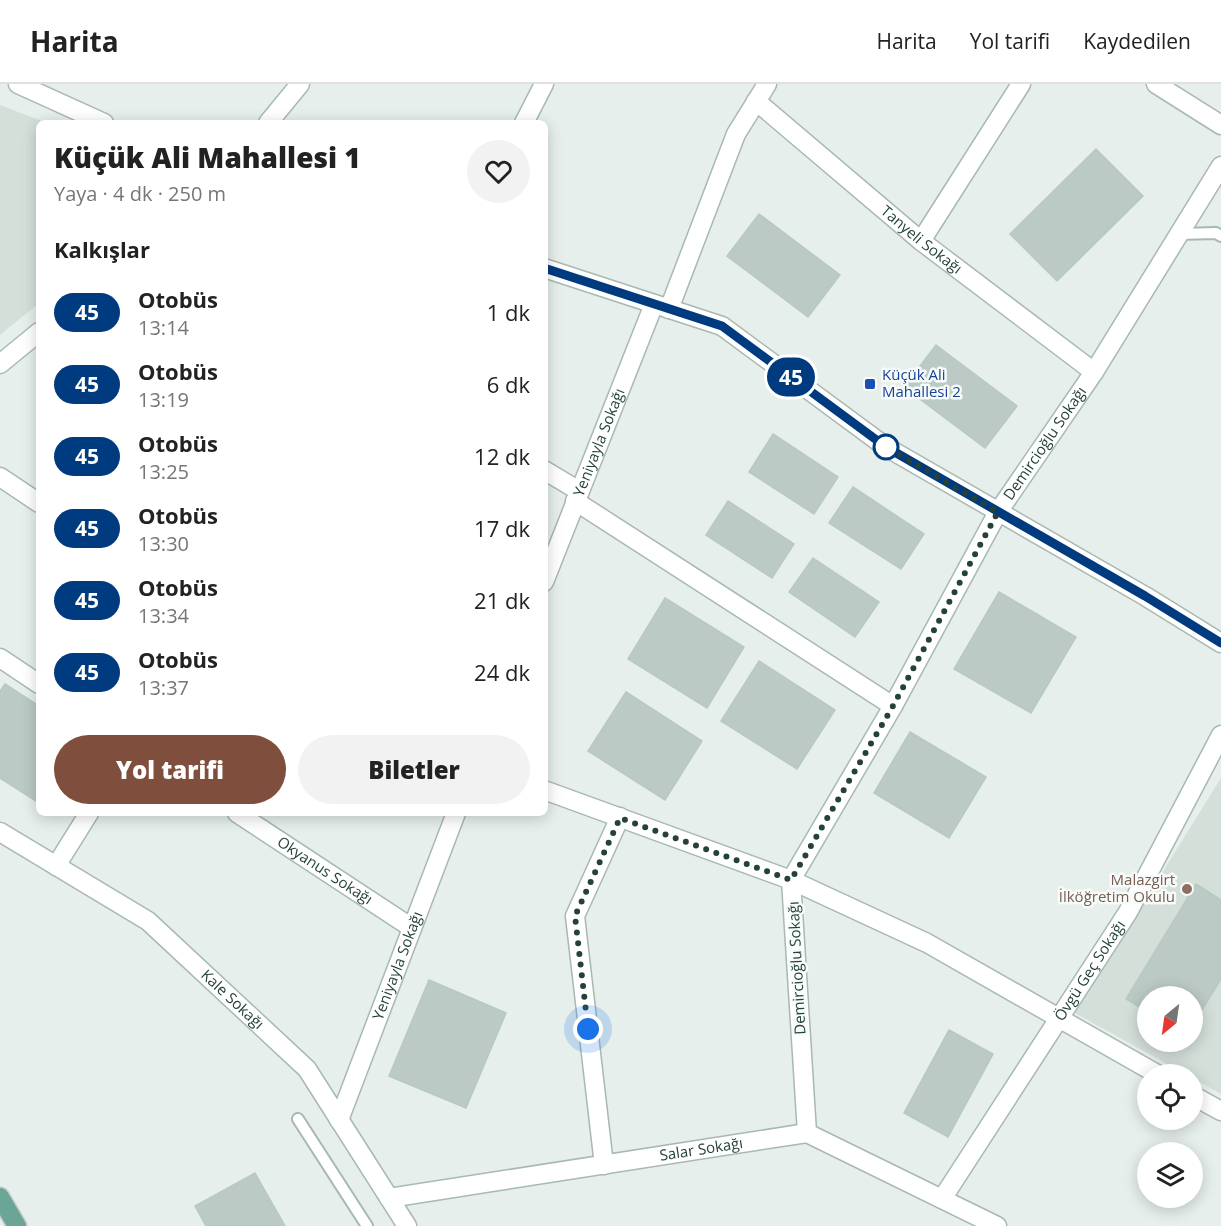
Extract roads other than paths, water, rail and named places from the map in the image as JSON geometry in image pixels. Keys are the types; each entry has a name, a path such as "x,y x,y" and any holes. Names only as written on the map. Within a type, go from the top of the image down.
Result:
{"main road":[{"path":"0,1197 17,1226"}],"street":[{"path":"18,84 97,120"},
{"path":"270,120 300,84"},
{"path":"526,120 544,84"},
{"name":"Yeniyayla Sokağı","path":"548,572 577,496 736,134 767,84"},
{"path":"921,241 1021,84"},
{"path":"1156,84 1221,124"},
{"name":"Tanyeli Sokağı","path":"756,101 921,241 1094,372"},
{"name":"Demircioğlu Sokağı","path":"807,1133 791,880 893,706 998,512 1094,372 1221,166"},
{"path":"548,269 722,326 886,447 1145,596 1221,643"},
{"path":"0,364 36,334"},
{"path":"548,473 577,496 893,706"},
{"path":"0,477 36,501"},
{"path":"0,658 36,682"},
{"name":"Övgü Geç Sokağı","path":"942,1199 1128,912 1221,735"},
{"path":"548,791 791,880 927,943 1140,1064"},
{"path":"56,866 87,816"},
{"name":"Okyanus Sokağı","path":"242,816 412,928"},
{"name":"Yeniyayla Sokağı","path":"339,1120 455,816"},
{"path":"604,1165 575,916 620,818"},
{"name":"Kale Sokağı","path":"0,832 148,921 307,1069 389,1198 403,1225"},
{"path":"1203,1101 1221,1111"},
{"path":"807,1133 997,1226"},
{"name":"Salar Sokağı","path":"389,1198 807,1133"}],"lane":[{"path":"1178,234 1216,233 1221,236"},
{"path":"298,1119 367,1226"}],"place":[{"name":"Küçük Ali Mahallesi 2","path":"870,384"},
{"name":"Malazgirt İlköğretim Okulu","path":"1187,889"}]}
